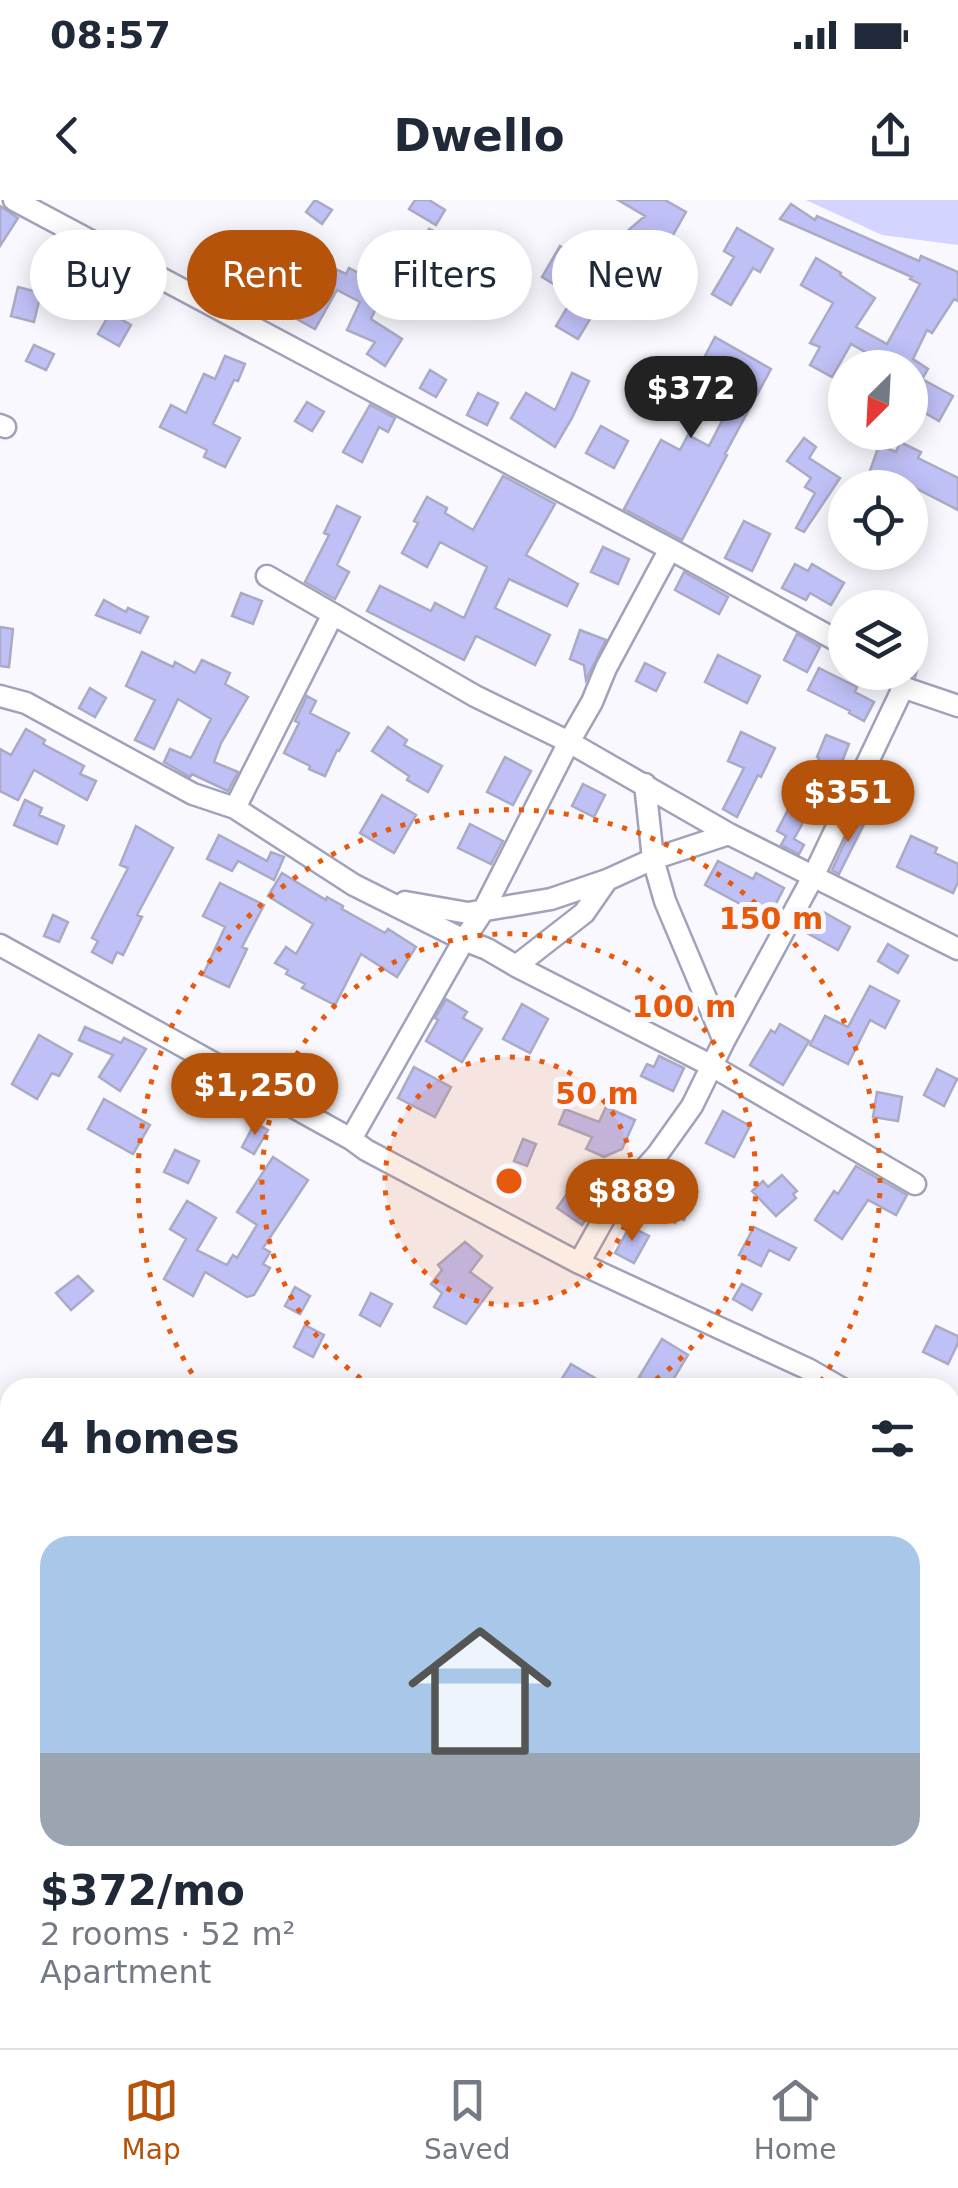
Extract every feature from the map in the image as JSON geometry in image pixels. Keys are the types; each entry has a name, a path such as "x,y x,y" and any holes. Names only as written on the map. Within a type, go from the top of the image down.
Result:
{"street":[{"path":"14,200 828,636"},
{"path":"351,1139 483,911 670,549"},
{"path":"267,576 475,696 569,742 729,834 958,950"},
{"path":"235,808 333,614"},
{"path":"579,1263 610,1206 657,1155 692,1106 813,877 894,690"},
{"path":"921,690 958,706"},
{"path":"0,696 26,702 177,786 235,808 354,884 712,1066 915,1184"},
{"path":"644,784 653,859 673,920 724,1041"},
{"path":"354,884 411,904 468,913 551,899 729,834"},
{"path":"516,966 584,914 607,880"},
{"path":"0,945 366,1150 579,1263 824,1378"}],"shaded area":[{"path":"806,200 958,200 958,245 882,235"}],"building":[{"path":"315,200 332,210 322,224 306,212"},
{"path":"415,200 429,200 445,210 436,225 409,209"},
{"path":"618,200 665,200 686,212 676,230 629,230 645,216"},
{"path":"791,204 815,220 817,216 919,261 921,256 958,272 958,301 954,299 932,333 927,330 917,350 862,350 851,344 848,350 828,350 828,375 810,365 820,347 810,343 833,303 801,285 816,258 875,298 856,327 887,344 920,284 780,219"},
{"path":"0,206 18,218 0,246"},
{"path":"737,228 773,249 760,272 753,268 731,305 712,294 734,257 724,251"},
{"path":"552,260 552,283 542,277"},
{"path":"349,268 357,272 357,300 337,290 337,270 346,274"},
{"path":"18,287 30,290 30,320 34,322 11,316"},
{"path":"357,308 357,320 373,320 402,339 385,366 367,354 375,342 347,330"},
{"path":"106,320 122,320 131,325 119,346 98,334"},
{"path":"299,320 320,320 315,329"},
{"path":"560,320 589,320 578,339 556,326"},
{"path":"715,337 771,369 682,540 624,509 661,440 680,450 688,435 709,446 744,378 723,366 690,424 648,403 627,384 640,369 657,384 684,396"},
{"path":"34,345 54,354 46,370 26,361"},
{"path":"225,356 245,364 213,424 240,438 225,467 204,457 207,450 160,427 171,405 186,413 204,374 215,379"},
{"path":"430,370 446,380 436,397 420,388"},
{"path":"572,373 589,381 555,447 511,418 526,393 555,410"},
{"path":"928,382 953,396 939,421 928,415"},
{"path":"478,393 498,403 487,425 467,415"},
{"path":"307,402 324,412 312,431 295,421"},
{"path":"370,405 395,418 388,432 379,427 362,462 343,452"},
{"path":"601,426 628,441 614,468 586,453"},
{"path":"804,438 816,447 809,458 828,470 828,496 804,532 796,528 815,493 805,487 811,478 787,461"},
{"path":"877,450 917,450 921,452 918,458 958,478 958,510 928,495 928,470 870,470"},
{"path":"503,476 555,504 526,555 578,584 567,606 509,579 495,608 550,635 535,665 476,636 464,660 367,611 380,586 431,611 435,603 464,618 487,567 440,542 427,567 402,553 427,497 473,530"},
{"path":"337,506 360,517 337,565 349,572 335,599 305,582 329,535 324,533"},
{"path":"744,521 770,534 752,571 725,558"},
{"path":"603,547 629,559 618,584 591,572"},
{"path":"795,564 808,571 812,564 844,583 840,590 828,590 828,603 810,593 806,600 782,588"},
{"path":"684,572 728,597 719,614 675,590"},
{"path":"241,593 262,601 253,624 232,616"},
{"path":"104,600 126,612 128,608 148,617 140,633 96,615"},
{"path":"0,627 13,629 9,667 0,666"},
{"path":"580,630 606,640 586,680 584,665 570,659"},
{"path":"797,634 820,647 807,672 784,660"},
{"path":"142,652 195,673 202,660 230,673 225,684 248,697 214,762 238,772 228,791 164,762 170,749 191,758 211,719 178,699 154,749 135,740 155,700 126,686"},
{"path":"718,655 760,676 747,703 705,682"},
{"path":"645,663 665,673 656,691 636,681"},
{"path":"819,668 828,672 828,690 856,690 874,702 864,721 808,690"},
{"path":"90,688 106,698 95,717 79,708"},
{"path":"307,696 316,701 310,713 349,733 325,776 284,753"},
{"path":"388,727 407,740 404,745 442,766 428,792 372,751"},
{"path":"26,729 45,740 43,744 84,766 80,774 96,781 87,800 34,770 18,800 0,791 0,749 11,755"},
{"path":"741,732 775,748 737,817 723,809 744,768 728,761"},
{"path":"826,735 849,744 827,799 818,795 794,839 804,845 799,854 781,845 786,836 777,831 791,804 796,806"},
{"path":"505,757 531,771 513,805 487,792"},
{"path":"583,784 605,795 594,817 572,806"},
{"path":"382,795 416,815 394,853 360,833"},
{"path":"25,800 42,808 39,815 64,826 57,844 14,825"},
{"path":"856,818 865,822 839,874 832,870"},
{"path":"470,824 503,841 491,864 458,848"},
{"path":"136,826 173,848 137,915 142,917 123,955 117,952 112,963 92,952 98,941 92,938 128,868 120,865"},
{"path":"219,835 267,861 271,852 284,857 274,880 238,861 232,871 207,859"},
{"path":"911,836 958,864 958,882 953,893 897,867"},
{"path":"718,861 753,879 756,873 784,888 768,919 705,885"},
{"path":"282,873 416,947 397,977 361,954 335,1005 302,988 305,984 286,974 288,970 275,963 286,947 296,954 313,924 268,896"},
{"path":"220,883 264,905 242,947 247,949 229,987 203,975 225,927 203,916"},
{"path":"820,910 850,927 838,950 807,933"},
{"path":"53,915 68,922 59,942 44,936"},
{"path":"888,944 908,956 898,973 878,961"},
{"path":"870,986 899,1001 885,1028 870,1020 848,1064 810,1045 825,1016 848,1027"},
{"path":"446,999 467,1012 463,1018 482,1029 462,1062 426,1041"},
{"path":"522,1004 548,1019 530,1053 503,1039"},
{"path":"780,1024 809,1041 783,1085 750,1065 771,1030 775,1033"},
{"path":"85,1027 146,1049 120,1091 99,1077 113,1055 79,1040"},
{"path":"39,1035 72,1054 59,1076 52,1073 37,1099 12,1084"},
{"path":"659,1056 684,1068 673,1091 641,1076 647,1064 654,1067"},
{"path":"414,1067 451,1087 435,1117 398,1098"},
{"path":"937,1069 957,1079 944,1106 924,1095"},
{"path":"316,1074 330,1082 320,1102 305,1095"},
{"path":"877,1092 902,1097 898,1121 873,1117"},
{"path":"104,1099 150,1125 133,1154 88,1129"},
{"path":"606,1107 635,1120 622,1149 604,1157 586,1149 592,1137 559,1124 565,1109 599,1122"},
{"path":"723,1111 750,1126 734,1157 706,1143"},
{"path":"255,1123 268,1130 254,1154 242,1147"},
{"path":"523,1139 536,1144 527,1166 514,1161"},
{"path":"175,1150 199,1161 188,1183 164,1172"},
{"path":"273,1157 308,1180 263,1248 270,1252 263,1264 270,1268 254,1295 247,1297 205,1272 193,1296 164,1279 186,1239 170,1229 187,1201 216,1218 197,1250 227,1265 233,1255 237,1258 257,1225 237,1212"},
{"path":"856,1166 907,1195 896,1215 868,1200 842,1239 815,1220"},
{"path":"782,1175 797,1191 793,1194 796,1198 776,1216 752,1191 763,1181 768,1187"},
{"path":"674,1184 695,1194 684,1220 678,1217 675,1223 660,1217"},
{"path":"571,1188 596,1205 582,1225 557,1208"},
{"path":"630,1226 649,1236 634,1263 615,1253"},
{"path":"754,1227 796,1248 789,1260 769,1250 761,1266 739,1255"},
{"path":"465,1242 482,1256 470,1272 492,1288 466,1324 434,1307 442,1293 431,1284 442,1270 438,1265"},
{"path":"78,1276 93,1291 71,1310 56,1293"},
{"path":"742,1284 761,1294 752,1310 733,1299"},
{"path":"295,1287 310,1296 300,1314 285,1306"},
{"path":"371,1293 392,1304 380,1326 360,1315"},
{"path":"305,1325 324,1335 313,1357 294,1347"},
{"path":"936,1326 958,1336 948,1364 923,1352"},
{"path":"662,1339 688,1355 674,1378 639,1377"},
{"path":"571,1364 595,1378 562,1378"}]}
